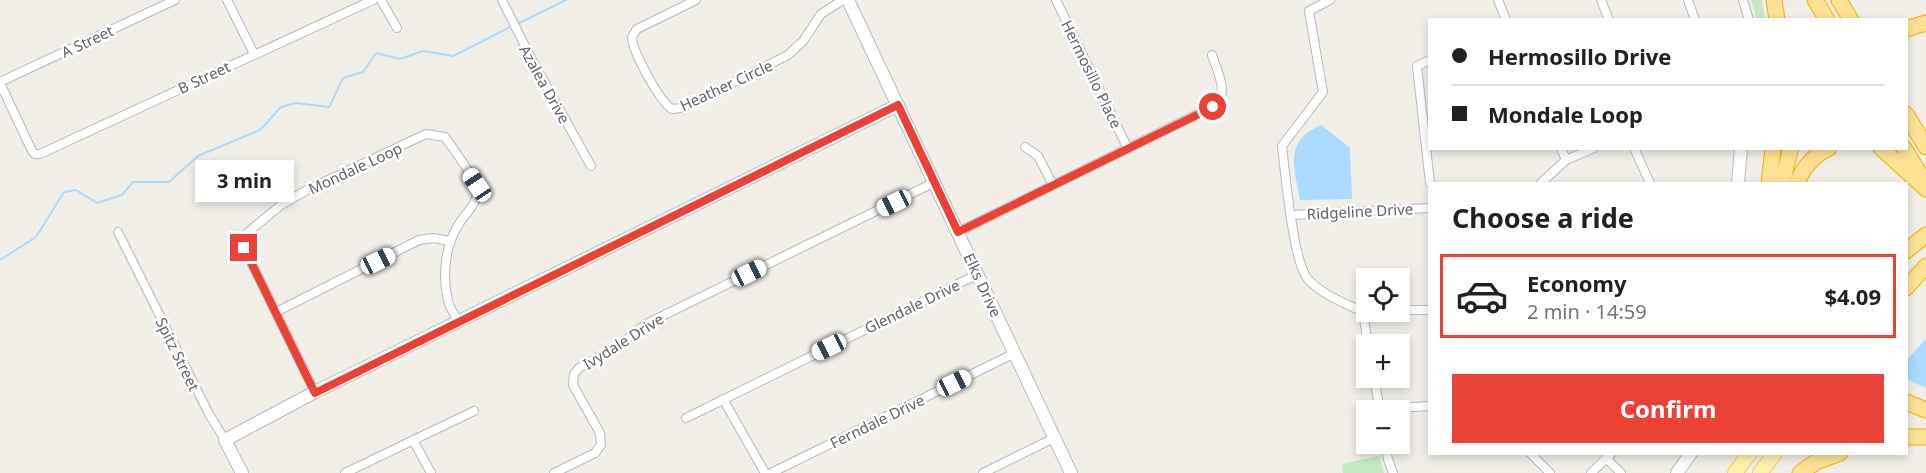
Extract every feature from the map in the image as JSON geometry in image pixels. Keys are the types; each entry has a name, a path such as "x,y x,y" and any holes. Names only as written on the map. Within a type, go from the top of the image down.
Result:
{"highway":[{"path":"1774,0 1777,18"},
{"path":"1815,0 1826,18"},
{"path":"1839,0 1850,18"},
{"path":"1908,117 1926,147"},
{"path":"1769,182 1773,150"},
{"path":"1782,182 1790,150"},
{"path":"1798,182 1811,162 1825,150"},
{"path":"1883,150 1926,189"},
{"path":"1905,150 1926,184"},
{"path":"1908,249 1925,236"},
{"path":"1908,286 1926,266"},
{"path":"1908,403 1926,410"},
{"path":"1908,437 1926,437"},
{"path":"1800,473 1816,462 1835,455"}],"main road":[{"path":"1908,255 1925,236"},
{"path":"1735,473 1748,455"},
{"path":"1760,473 1774,455"}],"street":[{"name":"A Street","path":"0,82 175,0"},
{"path":"227,0 254,54"},
{"name":"B Street","path":"0,82 32,151 35,154 42,154 373,0"},
{"path":"381,0 398,28"},
{"name":"Azalea Drive","path":"502,0 526,49 591,166"},
{"name":"Heather Circle","path":"696,0 637,29 632,37 634,50 664,102 672,109 682,108 788,55 803,41 821,14 843,0"},
{"name":"Elks Drive","path":"848,0 1071,473"},
{"name":"Hermosillo Place","path":"1056,0 1128,149"},
{"path":"1330,0 1309,11 1323,92 1281,146 1291,214 1306,277 1316,286 1356,307"},
{"path":"1498,0 1505,18"},
{"path":"1600,0 1608,18"},
{"path":"1688,0 1694,18"},
{"path":"1743,0 1748,18"},
{"path":"958,232 1213,107 1222,96 1222,88 1212,56"},
{"path":"1428,61 1416,66 1430,182"},
{"path":"225,440 315,393 898,105"},
{"name":"Mondale Loop","path":"315,393 244,248 247,233 281,205 307,190 426,134 445,137 477,185 476,200 458,225 450,241 445,277 448,302 458,322"},
{"path":"1025,147 1038,156 1053,185"},
{"path":"1563,150 1566,160"},
{"path":"1542,182 1566,160 1589,150"},
{"path":"1636,150 1650,182"},
{"path":"1738,182 1741,150"},
{"name":"Ivydale Drive","path":"554,473 605,446 570,376 579,368 617,346 646,324 935,182"},
{"name":"Ridgeline Drive","path":"1291,214 1428,208"},
{"name":"Spitz Street","path":"118,232 209,414 242,473"},
{"path":"276,312 419,240 434,238 450,241"},
{"name":"Glendale Drive","path":"686,418 978,274"},
{"path":"1410,310 1428,310"},
{"name":"Ferndale Drive","path":"771,473 1015,353"},
{"path":"723,399 765,473"},
{"path":"1410,408 1428,406"},
{"path":"345,473 474,411"},
{"path":"983,473 1054,438"},
{"path":"413,440 431,473"},
{"path":"1388,454 1393,473"},
{"path":"1532,455 1550,473"},
{"path":"1677,473 1690,455"},
{"path":"1591,473 1609,456 1621,473"}],"green space":[{"path":"1751,0 1762,0 1765,18 1757,18"},
{"path":"1379,456 1384,473 1343,473 1342,464"}],"water":[{"path":"1321,125 1350,148 1352,199 1300,200 1294,166 1296,147 1301,139"},
{"path":"1926,339 1926,388 1908,379 1908,359"}],"waterway":[{"path":"517,24 566,0"},
{"path":"0,260 36,237 64,192 76,190 97,203 122,195 133,182 169,182 198,156 260,130 281,107 296,103 329,107 343,78 363,72 376,53 400,59 423,51 453,56 512,26"}],"route":[{"path":"244,248 315,393 898,105 958,232 1213,107"}]}
